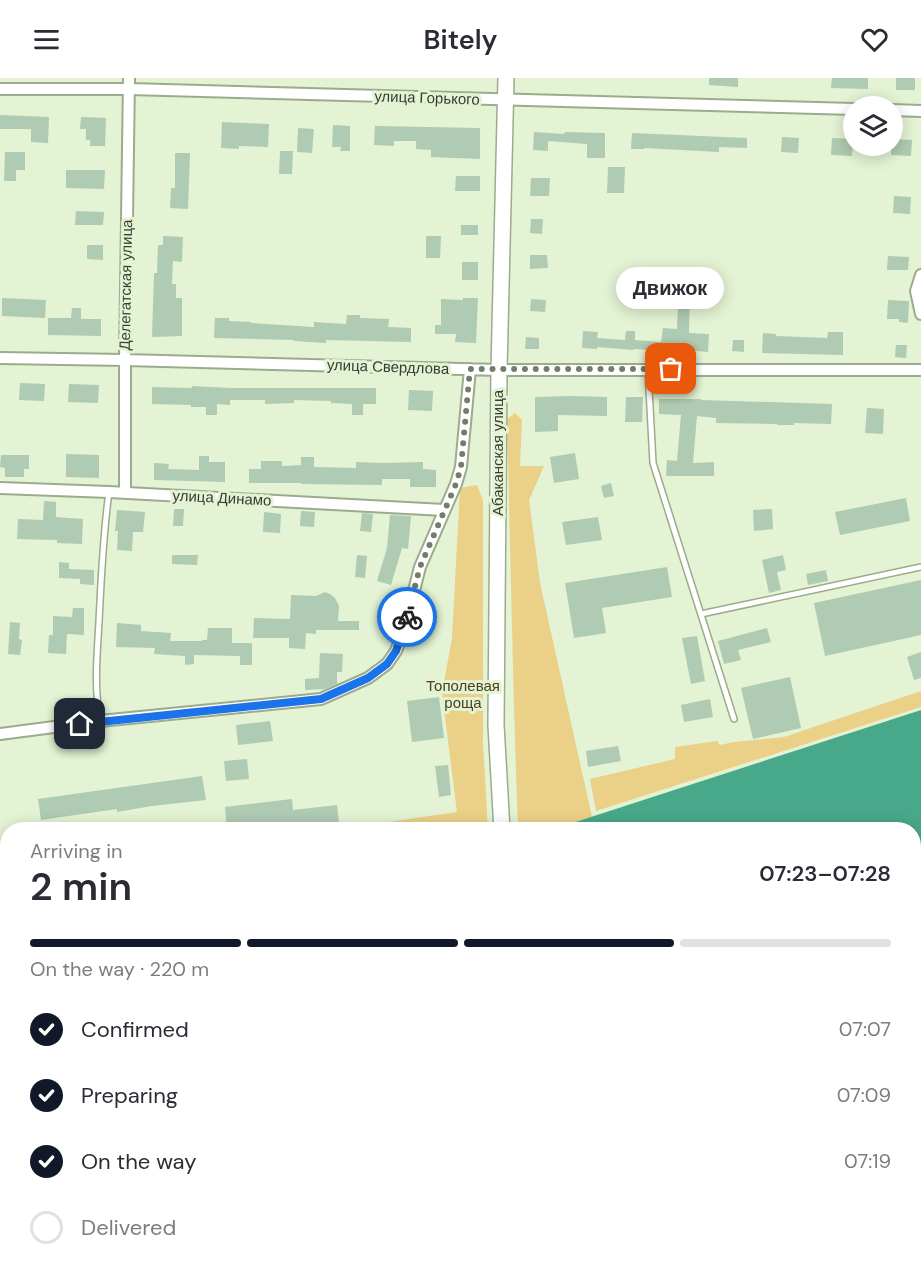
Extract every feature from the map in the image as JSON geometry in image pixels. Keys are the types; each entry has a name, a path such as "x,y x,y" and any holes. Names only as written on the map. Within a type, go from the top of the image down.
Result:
{"main road":[{"name":"Абаканская улица","path":"502,822 496,725 499,370 506,78"}],"street":[{"name":"улица Горького","path":"0,89 129,84 506,100 843,110"},
{"name":"Делегатская улица","path":"125,493 129,84"},
{"path":"903,111 921,111"},
{"path":"921,274 916,291 921,314"},
{"name":"улица Свердлова","path":"0,358 499,370 921,370"},
{"name":"Абаканская улица","path":"0,734 100,721 321,699 368,678 387,664 396,651 404,630 420,567 456,484 461,467 470,369"},
{"name":"улица Динамо","path":"0,488 444,510"}],"lane":[{"path":"648,369 653,463 734,719"},
{"path":"100,721 97,706 96,657 104,527 109,492"},
{"path":"701,614 921,567"}],"green space":[{"path":"515,413 522,420 520,466 544,466 529,500 540,583 592,817 576,822 518,822 507,419"},
{"name":"Тополевая роща","path":"477,485 483,501 483,742 488,822 388,822 457,812 442,693 452,638 460,488"},
{"path":"921,691 921,707 596,811 590,779 675,759 675,747 717,741 720,745 784,737"}],"shaded area":[{"path":"921,710 921,822 576,822"}],"building":[{"path":"709,78 738,78 738,87 709,85"},
{"path":"832,78 868,78 868,89 831,88"},
{"path":"896,78 915,78 915,90 896,90"},
{"path":"0,115 49,117 48,143 31,142 31,129 0,129"},
{"path":"81,117 106,118 105,146 90,146 90,140 86,140 86,129 80,129"},
{"path":"222,122 269,124 268,147 221,148"},
{"path":"333,125 350,126 350,151 340,151 341,147 332,147"},
{"path":"375,126 480,128 480,159 431,157 431,150 416,149 416,141 394,141 394,146 374,145"},
{"path":"298,128 314,129 312,153 297,152"},
{"path":"534,132 605,133 605,158 587,158 587,144 548,141 548,151 533,150"},
{"path":"632,133 747,138 747,148 719,147 719,152 631,149"},
{"path":"782,137 799,138 798,153 781,152"},
{"path":"832,138 843,139 843,156 831,155"},
{"path":"903,140 912,140 911,156 903,156"},
{"path":"280,151 293,151 292,174 279,174"},
{"path":"5,152 25,152 25,170 16,170 16,181 4,181"},
{"path":"175,153 190,153 188,209 170,208 171,188 175,188"},
{"path":"608,167 625,167 624,193 607,193"},
{"path":"66,170 105,170 104,189 66,188"},
{"path":"456,176 480,176 480,191 455,191"},
{"path":"531,178 550,178 549,196 530,196"},
{"path":"894,196 911,197 910,214 893,213"},
{"path":"76,211 104,212 103,225 75,225"},
{"path":"531,219 543,219 542,234 530,233"},
{"path":"461,225 478,225 478,235 461,235"},
{"path":"163,236 183,237 182,262 173,261 172,284 176,284 176,298 182,298 182,336 152,337 154,273 157,273 158,245 163,245"},
{"path":"426,236 441,236 440,258 426,258"},
{"path":"87,245 103,245 103,260 87,259"},
{"path":"530,255 547,255 548,268 530,269"},
{"path":"888,256 909,257 908,270 887,270"},
{"path":"462,262 478,262 478,280 462,280"},
{"path":"690,285 689,333 709,334 708,352 582,348 583,331 598,332 597,338 625,340 626,331 635,331 635,340 661,342 663,328 677,329 678,308 668,308 668,286"},
{"path":"2,298 46,300 45,318 2,316"},
{"path":"463,298 478,298 476,343 455,342 456,334 435,334 435,325 441,325 441,299 463,300"},
{"path":"531,299 546,300 545,312 530,311"},
{"path":"888,300 909,301 908,323 899,322 899,319 887,319"},
{"path":"72,308 81,308 81,319 101,319 101,336 48,335 48,318 71,318"},
{"path":"347,315 389,319 388,327 411,328 411,342 326,340 326,343 214,338 215,318 314,327 314,322 346,324"},
{"path":"828,332 843,332 843,355 762,353 763,333 776,334 776,336 827,338"},
{"path":"526,337 539,338 539,349 525,349"},
{"path":"733,340 744,340 744,352 732,351"},
{"path":"896,345 907,345 906,358 895,357"},
{"path":"20,383 45,384 44,401 19,400"},
{"path":"69,384 99,385 98,403 68,402"},
{"path":"192,386 376,388 376,404 363,404 363,415 352,415 352,404 331,403 331,401 294,400 294,403 265,404 265,400 230,400 230,405 217,404 217,415 206,415 206,407 152,404 152,387 192,388"},
{"path":"409,390 433,391 432,411 408,410"},
{"path":"535,397 607,397 607,416 558,415 558,431 535,432"},
{"path":"626,397 643,397 642,422 625,422"},
{"path":"659,399 832,404 831,424 716,423 716,418 697,416 693,463 714,462 714,476 666,476 667,460 677,461 681,415 659,414"},
{"path":"867,408 884,409 883,434 865,433"},
{"path":"575,453 579,479 554,483 550,457"},
{"path":"66,454 99,455 99,478 66,477"},
{"path":"1,455 29,455 29,469 24,469 24,477 5,477 5,468 0,467"},
{"path":"199,456 209,456 209,462 225,462 225,482 154,480 154,463 169,464 168,469 199,470"},
{"path":"301,457 314,457 314,467 356,468 356,462 423,462 423,469 436,470 436,487 410,487 410,479 382,479 382,485 249,483 249,469 261,469 261,461 282,461 282,466 301,465"},
{"path":"611,483 614,496 604,498 601,486"},
{"path":"906,498 910,521 840,535 835,512"},
{"path":"44,501 56,502 56,517 83,519 82,544 57,543 57,540 17,539 18,519 43,520"},
{"path":"174,509 184,509 183,526 173,526"},
{"path":"772,509 773,529 754,531 753,510"},
{"path":"117,510 145,512 143,532 133,532 132,551 117,550 118,531 115,531"},
{"path":"301,511 315,512 314,527 300,526"},
{"path":"264,512 281,514 280,533 263,532"},
{"path":"362,513 373,514 371,532 360,531"},
{"path":"390,515 411,516 408,549 402,548 391,585 377,581 387,548"},
{"path":"598,517 602,540 566,545 562,522"},
{"path":"172,555 198,555 197,565 172,564"},
{"path":"357,555 367,556 365,578 355,577"},
{"path":"783,555 786,570 777,572 781,590 769,593 762,560"},
{"path":"59,562 69,563 69,569 94,570 94,585 80,584 80,579 59,578"},
{"path":"667,567 672,597 602,608 606,633 574,638 565,583"},
{"path":"826,570 828,581 808,585 806,574"},
{"path":"921,580 921,635 825,656 814,603"},
{"path":"325,592 335,598 339,606 338,621 359,621 359,630 316,630 316,634 306,633 305,649 289,648 289,638 253,638 254,618 290,619 291,595 316,596"},
{"path":"73,608 84,608 84,635 67,634 66,654 48,653 49,635 53,635 53,616 72,617"},
{"path":"10,622 20,623 19,639 22,640 20,655 8,654"},
{"path":"117,623 141,625 141,631 171,633 170,641 207,640 208,628 232,628 232,643 252,643 252,665 240,665 240,656 194,655 194,664 185,665 185,656 154,654 155,648 116,647"},
{"path":"767,628 771,642 738,650 741,660 724,664 718,641"},
{"path":"697,636 705,681 691,684 682,638"},
{"path":"921,652 921,678 914,680 907,657"},
{"path":"320,653 343,654 342,672 337,672 337,684 325,689 305,690 305,679 319,678"},
{"path":"790,677 801,728 753,739 741,688"},
{"path":"439,697 444,738 412,742 407,701"},
{"path":"710,699 713,717 684,722 681,705"},
{"path":"270,721 273,741 238,745 236,725"},
{"path":"618,746 621,761 588,767 586,751"},
{"path":"247,759 249,779 226,781 224,761"},
{"path":"448,765 451,795 439,797 435,766"},
{"path":"202,776 206,800 41,820 38,799"},
{"path":"292,799 293,810 337,805 339,822 226,822 225,807"}],"way so far":[{"path":"407,617 420,567 456,484 461,467 470,369 671,369"}],"place":[{"name":"Движок","path":"671,369"}],"route":[{"path":"80,724 321,699 368,678 387,664 396,651 407,617"}]}
